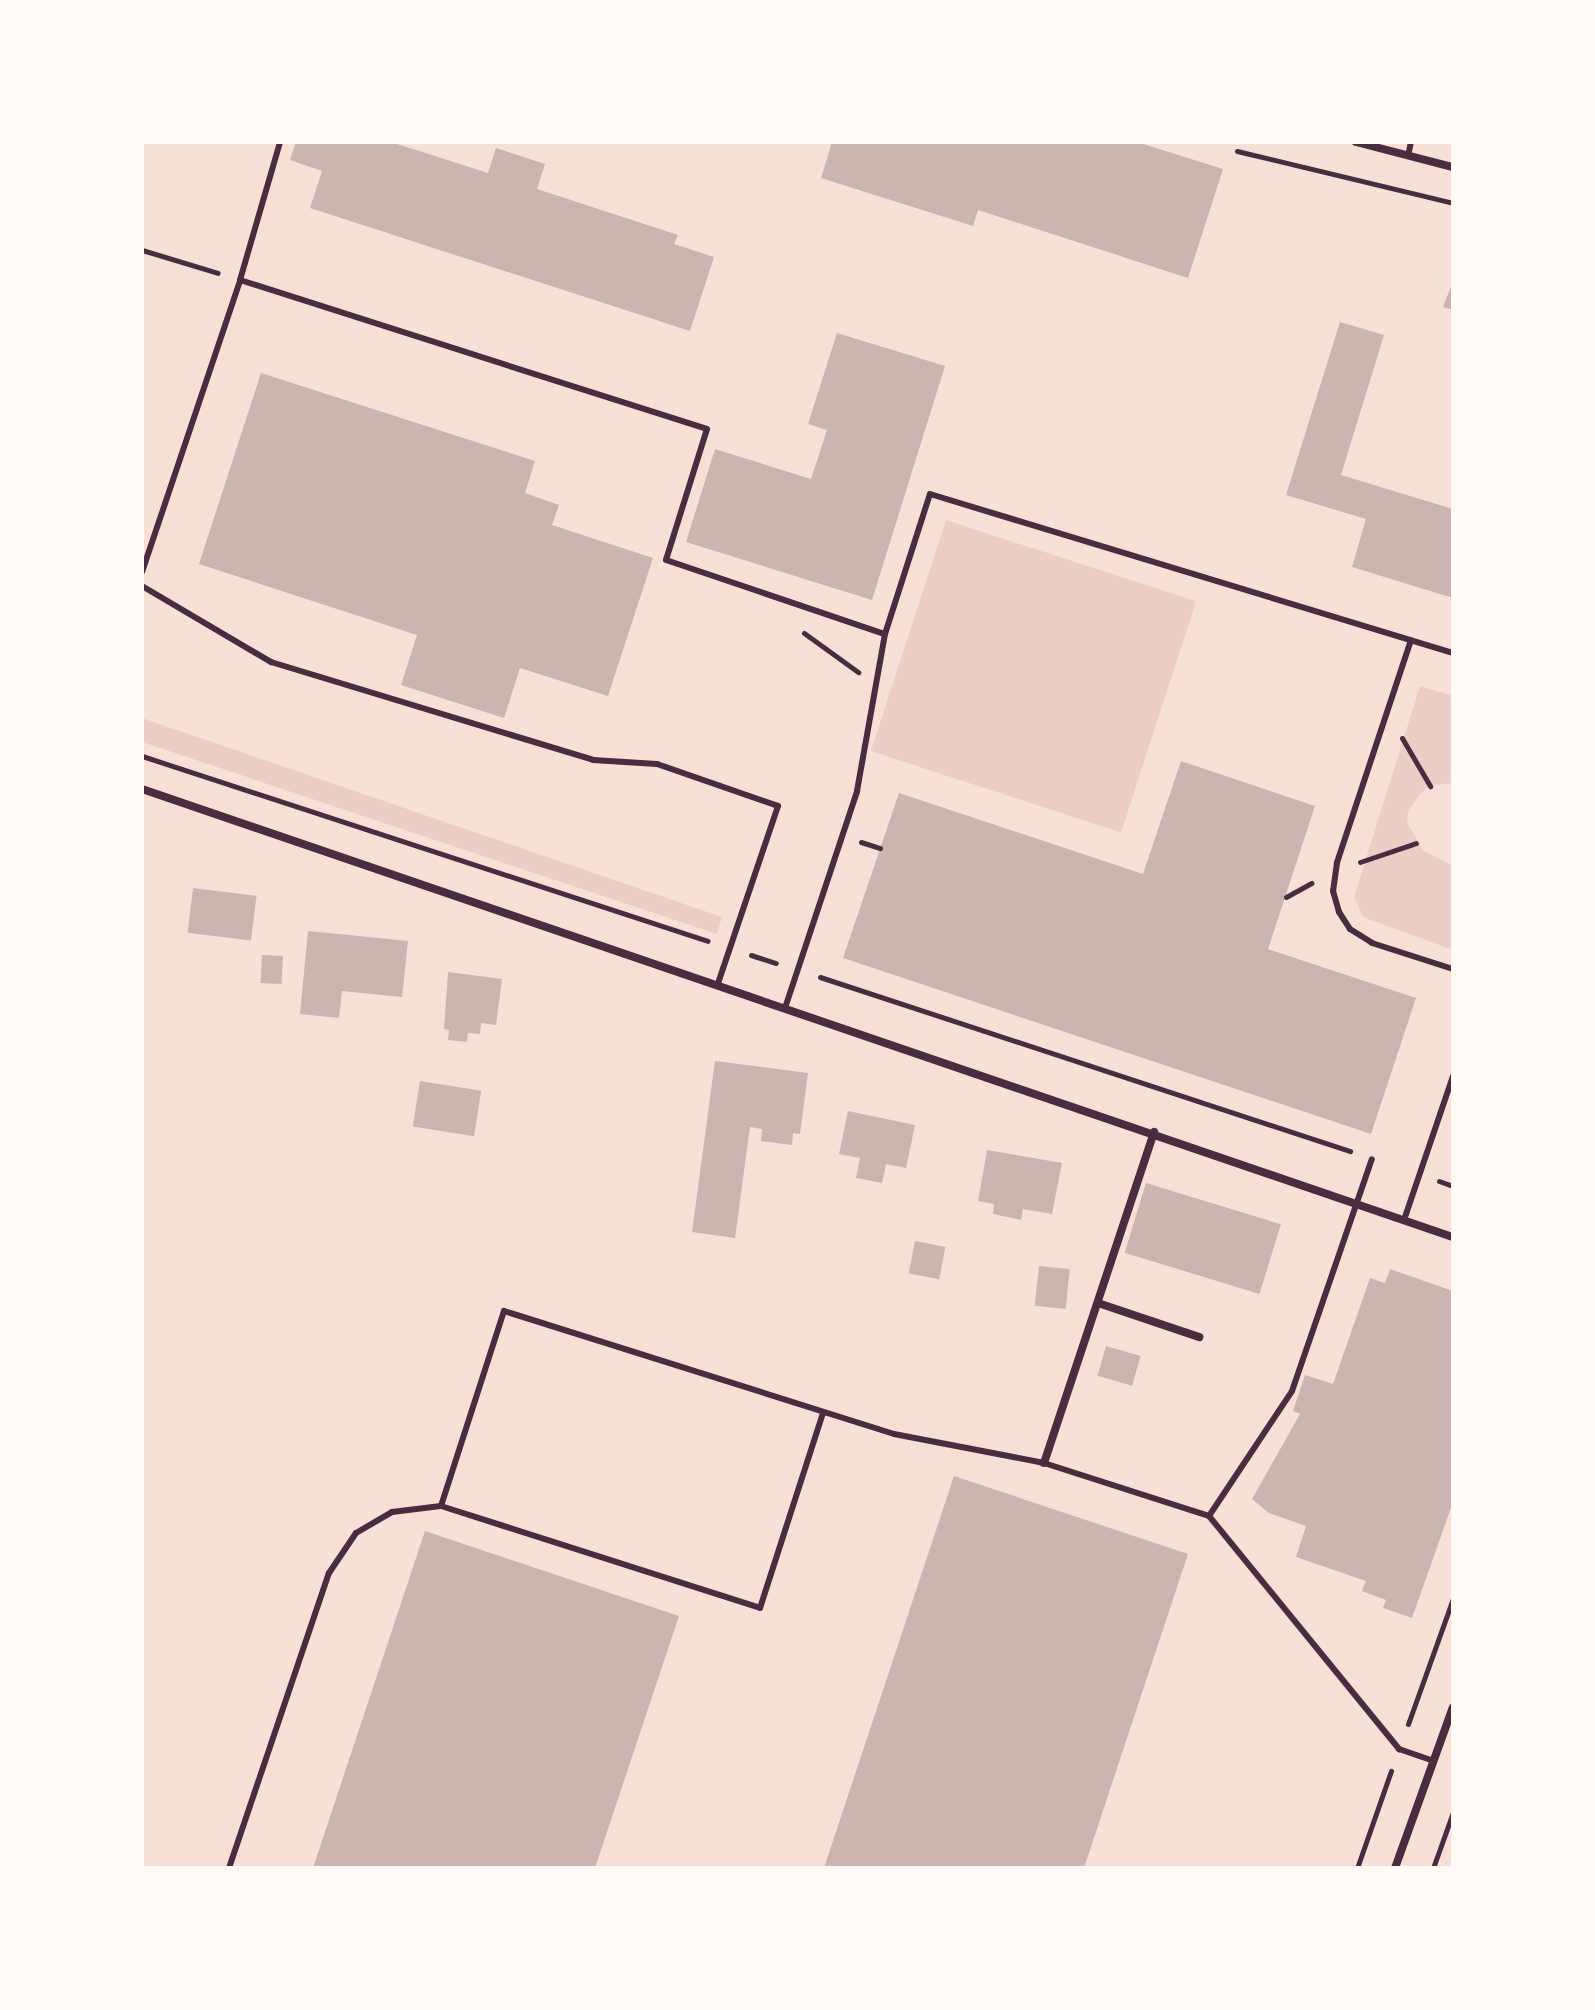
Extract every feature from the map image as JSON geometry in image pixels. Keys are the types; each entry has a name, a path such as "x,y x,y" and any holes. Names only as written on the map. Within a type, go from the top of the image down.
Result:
{"street":[{"path":"1356,142 1453,167"},
{"path":"142,789 1154,1132 1453,1237"},
{"path":"1044,1463 1154,1132"},
{"path":"1098,1303 1199,1337"},
{"path":"1395,1868 1453,1707"}],"lane":[{"path":"142,572 240,280 280,142"},
{"path":"1408,156 1411,142"},
{"path":"240,280 707,429 666,560 885,634"},
{"path":"785,1008 857,791 885,634 930,494 1453,653"},
{"path":"142,586 271,662 593,760 657,764 778,806 717,986"},
{"path":"1411,640 1337,869 1333,891 1339,912 1350,929 1372,943 1453,969"},
{"path":"1404,1220 1453,1076"},
{"path":"1209,1516 1292,1391 1372,1159"},
{"path":"441,1506 504,1311 894,1434 1044,1463 1209,1516 1399,1749 1433,1761"},
{"path":"229,1868 329,1573 356,1533 392,1512 441,1506 760,1608 823,1413"}],"path":[{"path":"1237,151 1453,203"},
{"path":"142,250 240,280"},
{"path":"797,628 868,679"},
{"path":"1387,711 1430,786"},
{"path":"858,841 880,848"},
{"path":"1337,869 1416,843"},
{"path":"1433,1868 1453,1812"}],"shaded area":[{"path":"946,520 1196,601 1121,832 871,751"},
{"path":"1420,686 1453,696 1453,783 1430,786 1420,794 1408,811 1407,822 1423,850 1453,866 1453,950 1363,917 1354,897"},
{"path":"142,718 722,917 717,934 142,742"}],"building":[{"path":"296,142 391,142 488,173 496,148 545,164 537,189 678,235 674,244 714,257 690,331 310,208 322,171 290,160"},
{"path":"832,142 1137,142 1223,169 1188,278 978,210 973,226 821,178"},
{"path":"1453,281 1453,310 1443,307"},
{"path":"1340,322 1384,335 1341,475 1453,509 1453,598 1352,567 1366,519 1286,495"},
{"path":"837,333 945,366 872,600 686,542 715,449 811,479 827,430 808,424"},
{"path":"261,373 535,461 525,493 559,505 552,525 653,558 608,696 520,668 504,718 401,685 417,635 199,564"},
{"path":"1181,761 1315,806 1268,949 1416,998 1371,1134 843,958 899,793 1143,874"},
{"path":"193,888 257,896 251,940 188,933"},
{"path":"308,931 408,941 402,997 342,991 339,1018 300,1014"},
{"path":"262,955 283,956 282,984 261,983"},
{"path":"448,972 502,979 496,1025 481,1023 480,1034 468,1033 467,1042 448,1040 449,1030 444,1029"},
{"path":"715,1061 808,1073 800,1134 793,1133 792,1145 761,1141 762,1129 750,1127 735,1238 692,1232"},
{"path":"420,1081 481,1091 474,1136 413,1126"},
{"path":"848,1111 915,1125 906,1168 886,1164 882,1183 856,1178 860,1158 839,1154"},
{"path":"987,1150 1062,1163 1052,1214 1023,1209 1021,1220 993,1214 994,1204 978,1201"},
{"path":"1146,1183 1281,1224 1259,1294 1125,1253"},
{"path":"915,1241 945,1247 939,1279 909,1273"},
{"path":"1039,1266 1070,1269 1066,1309 1035,1306"},
{"path":"1390,1269 1453,1291 1453,1502 1412,1618 1383,1608 1386,1600 1362,1591 1366,1581 1296,1557 1306,1526 1269,1513 1252,1499 1300,1414 1293,1411 1305,1375 1333,1384 1370,1278 1385,1283"},
{"path":"1106,1346 1141,1356 1132,1386 1097,1376"},
{"path":"954,1476 1188,1554 1084,1868 824,1868"},
{"path":"425,1531 679,1616 595,1868 313,1868"}]}
